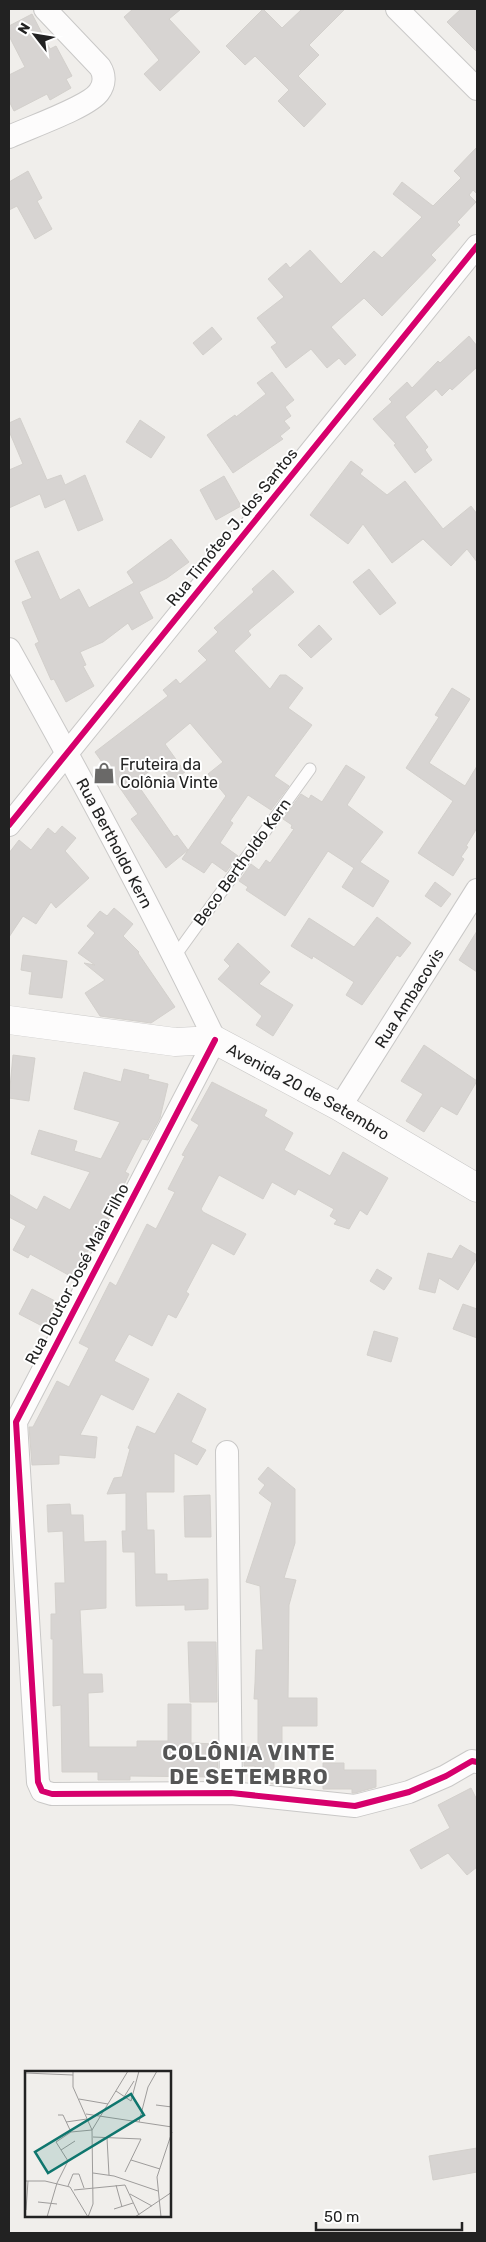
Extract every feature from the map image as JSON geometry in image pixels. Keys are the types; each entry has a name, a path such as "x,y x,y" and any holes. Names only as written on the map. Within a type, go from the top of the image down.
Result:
{"street":[{"path":"9,137 84,104 99,93 103,82 104,74 100,67 45,9"},
{"path":"397,9 477,90"},
{"name":"Rua Timóteo J. dos Santos","path":"9,825 477,246"},
{"name":"Rua Bertholdo Kern","path":"9,649 67,753 175,956 215,1040"},
{"name":"Rua Ambacovis","path":"340,1107 477,890"},
{"name":"Avenida 20 de Setembro","path":"9,1020 175,1042 215,1040 340,1107 477,1188"},
{"name":"Rua Doutor José Maia Filho","path":"215,1040 12,1421 38,1782 42,1791 52,1794 231,1793"},
{"path":"227,1452 231,1793 355,1806 409,1792 446,1776 466,1763 477,1762"}],"lane":[{"name":"Beco Bertholdo Kern","path":"175,956 310,769"}],"building":[{"path":"133,9 181,9 169,19 200,52 160,91 144,74 159,60 124,17"},
{"path":"263,9 282,28 302,9 345,9 309,45 319,55 298,76 326,104 304,127 278,101 289,90 255,56 245,65 226,46"},
{"path":"461,9 477,9 477,52 447,22"},
{"path":"32,14 50,49 56,46 72,76 66,79 71,88 50,100 47,94 14,111 9,101 9,75 25,67 9,36 9,26"},
{"path":"477,147 477,194 473,190 469,195 476,202 457,222 460,225 431,255 436,260 382,316 364,298 331,327 356,355 345,365 339,358 327,368 311,349 286,368 271,347 277,343 257,318 284,297 268,279 286,263 290,268 310,250 341,284 374,251 382,258 422,217 393,194 402,182 433,206 461,178 454,171"},
{"path":"28,171 42,198 37,201 52,229 35,239 17,206 9,210 9,182"},
{"path":"212,327 222,339 203,355 193,343"},
{"path":"469,336 477,346 477,367 452,390 450,388 442,396 436,389 405,417 428,447 425,450 432,460 415,473 394,445 396,444 373,419 392,402 389,399 407,382 412,388 438,361 440,363"},
{"path":"272,372 294,400 285,407 291,416 284,421 290,428 280,436 283,439 233,473 207,435 235,415 236,417 266,394 257,383"},
{"path":"20,418 47,480 61,475 65,485 85,475 103,520 78,531 65,499 45,508 40,494 9,508 9,470 23,464 9,431 9,423"},
{"path":"140,420 165,437 151,458 126,442"},
{"path":"351,461 363,470 360,474 387,495 405,481 443,529 471,506 477,514 477,562 467,549 451,566 423,539 392,563 363,524 348,544 310,515"},
{"path":"224,476 241,506 216,520 200,490"},
{"path":"171,539 189,562 167,578 139,592 153,618 132,630 128,623 103,642 80,652 86,665 83,666 94,686 66,702 54,679 51,680 35,644 39,642 22,602 32,598 15,561 38,551 60,600 79,589 89,608 134,583 127,572"},
{"path":"369,569 396,603 380,615 353,582"},
{"path":"273,570 294,592 248,631 251,635 234,651 270,689 280,675 286,675 303,688 288,708 312,725 274,776 289,786 271,810 248,795 230,821 233,823 220,843 238,856 226,872 212,862 204,873 182,859 226,796 208,774 223,762 190,723 165,744 185,772 172,781 160,764 135,781 174,837 177,835 188,850 166,868 131,819 138,814 95,752 168,696 163,690 176,679 180,684 207,660 198,651 218,632 214,628 254,592 252,589"},
{"path":"319,625 332,639 311,658 298,645"},
{"path":"452,688 470,699 429,763 465,786 477,766 477,828 461,857 464,859 453,876 418,853 453,801 406,768 439,717 435,715"},
{"path":"346,765 365,777 347,805 383,832 360,862 389,881 373,907 342,887 354,868 328,851 285,916 246,890 248,887 239,881 251,864 259,870 266,860 270,863 294,829 291,828 292,825 283,819 301,794 309,799 311,795 322,802"},
{"path":"62,826 76,838 65,851 89,878 56,908 51,902 36,924 23,916 9,937 9,853 19,840 31,850 48,828 55,834"},
{"path":"435,882 451,894 441,907 425,896"},
{"path":"114,908 133,924 123,936 139,952 175,1007 151,1023 100,1016 85,993 105,980 84,963 95,965 78,953 95,933 87,926 100,911 107,916"},
{"path":"377,917 411,943 400,957 397,955 362,1005 346,995 354,982 313,956 312,959 291,946 309,918 354,947"},
{"path":"477,931 477,972 459,960"},
{"path":"238,943 270,972 259,984 293,1005 273,1036 256,1025 262,1016 218,979 230,966 224,960"},
{"path":"23,955 67,961 62,998 29,994 32,972 21,970"},
{"path":"424,1045 477,1081 457,1115 441,1106 424,1132 406,1121 423,1094 401,1081"},
{"path":"13,1055 35,1058 29,1101 9,1098"},
{"path":"124,1069 149,1075 148,1079 168,1084 160,1118 148,1140 142,1139 125,1172 129,1174 114,1206 105,1223 103,1222 74,1278 30,1254 28,1258 13,1250 26,1226 9,1217 9,1194 37,1210 44,1196 70,1210 90,1172 31,1154 39,1130 77,1141 74,1151 101,1159 120,1122 74,1109 84,1072 121,1082"},
{"path":"212,1082 267,1110 264,1116 293,1133 284,1150 330,1176 343,1152 388,1178 367,1215 360,1210 349,1229 334,1224 337,1220 330,1216 334,1209 298,1189 295,1195 272,1182 263,1199 219,1175 201,1209 203,1212 246,1234 234,1255 212,1243 186,1292 189,1294 176,1318 168,1314 152,1346 129,1334 114,1361 149,1379 133,1410 101,1394 80,1435 97,1437 95,1458 59,1455 59,1464 32,1465 29,1427 33,1427 57,1381 69,1387 89,1348 79,1343 110,1282 116,1286 147,1224 156,1229 175,1192 168,1189 185,1156 182,1155 199,1125 191,1120"},
{"path":"460,1245 477,1255 477,1258 458,1290 439,1278 435,1293 419,1289 428,1253 452,1259"},
{"path":"377,1269 392,1278 384,1290 370,1281"},
{"path":"32,1289 57,1302 44,1327 19,1314"},
{"path":"463,1304 477,1309 477,1338 453,1329"},
{"path":"374,1331 398,1338 391,1362 367,1355"},
{"path":"178,1393 206,1409 191,1442 206,1450 197,1465 174,1453 174,1492 146,1492 147,1530 154,1530 155,1574 167,1574 167,1581 208,1579 208,1609 185,1610 185,1605 136,1606 135,1552 123,1552 122,1531 126,1531 126,1493 107,1494 114,1478 122,1477 130,1449 128,1448 137,1426 155,1434"},
{"path":"268,1467 295,1489 295,1543 284,1578 296,1580 289,1605 288,1698 317,1698 317,1726 282,1726 282,1745 274,1745 274,1784 255,1782 255,1766 244,1766 244,1747 258,1747 258,1699 254,1699 256,1650 263,1650 260,1586 246,1582 272,1503 259,1493 265,1485 258,1479"},
{"path":"210,1495 211,1537 185,1537 184,1496"},
{"path":"70,1504 71,1515 83,1515 84,1542 106,1541 106,1608 80,1610 83,1674 102,1674 103,1692 88,1693 89,1747 137,1747 137,1741 168,1741 168,1704 191,1704 191,1743 217,1744 218,1777 130,1776 130,1780 98,1780 98,1772 62,1772 61,1705 53,1706 51,1614 56,1614 55,1583 65,1583 63,1531 48,1532 47,1505"},
{"path":"188,1642 216,1642 217,1702 190,1702"},
{"path":"323,1763 344,1763 344,1770 376,1770 376,1787 355,1793 352,1793 352,1789 323,1789"},
{"path":"471,1788 477,1800 477,1867 467,1875 448,1853 421,1869 410,1850 450,1828 438,1805"},
{"path":"477,2148 477,2172 433,2180 429,2156"}],"cycle path":[{"path":"9,825 477,246"},
{"path":"215,1040 16,1422 38,1782 42,1791 52,1794 231,1793 355,1806 409,1792 446,1776 472,1761 477,1762"}],"place":[{"name":"Fruteira da Colônia Vinte","path":"104,773"}],"district":[{"name":"COLÔNIA VINTE DE SETEMBRO","path":"249,1764"}]}
